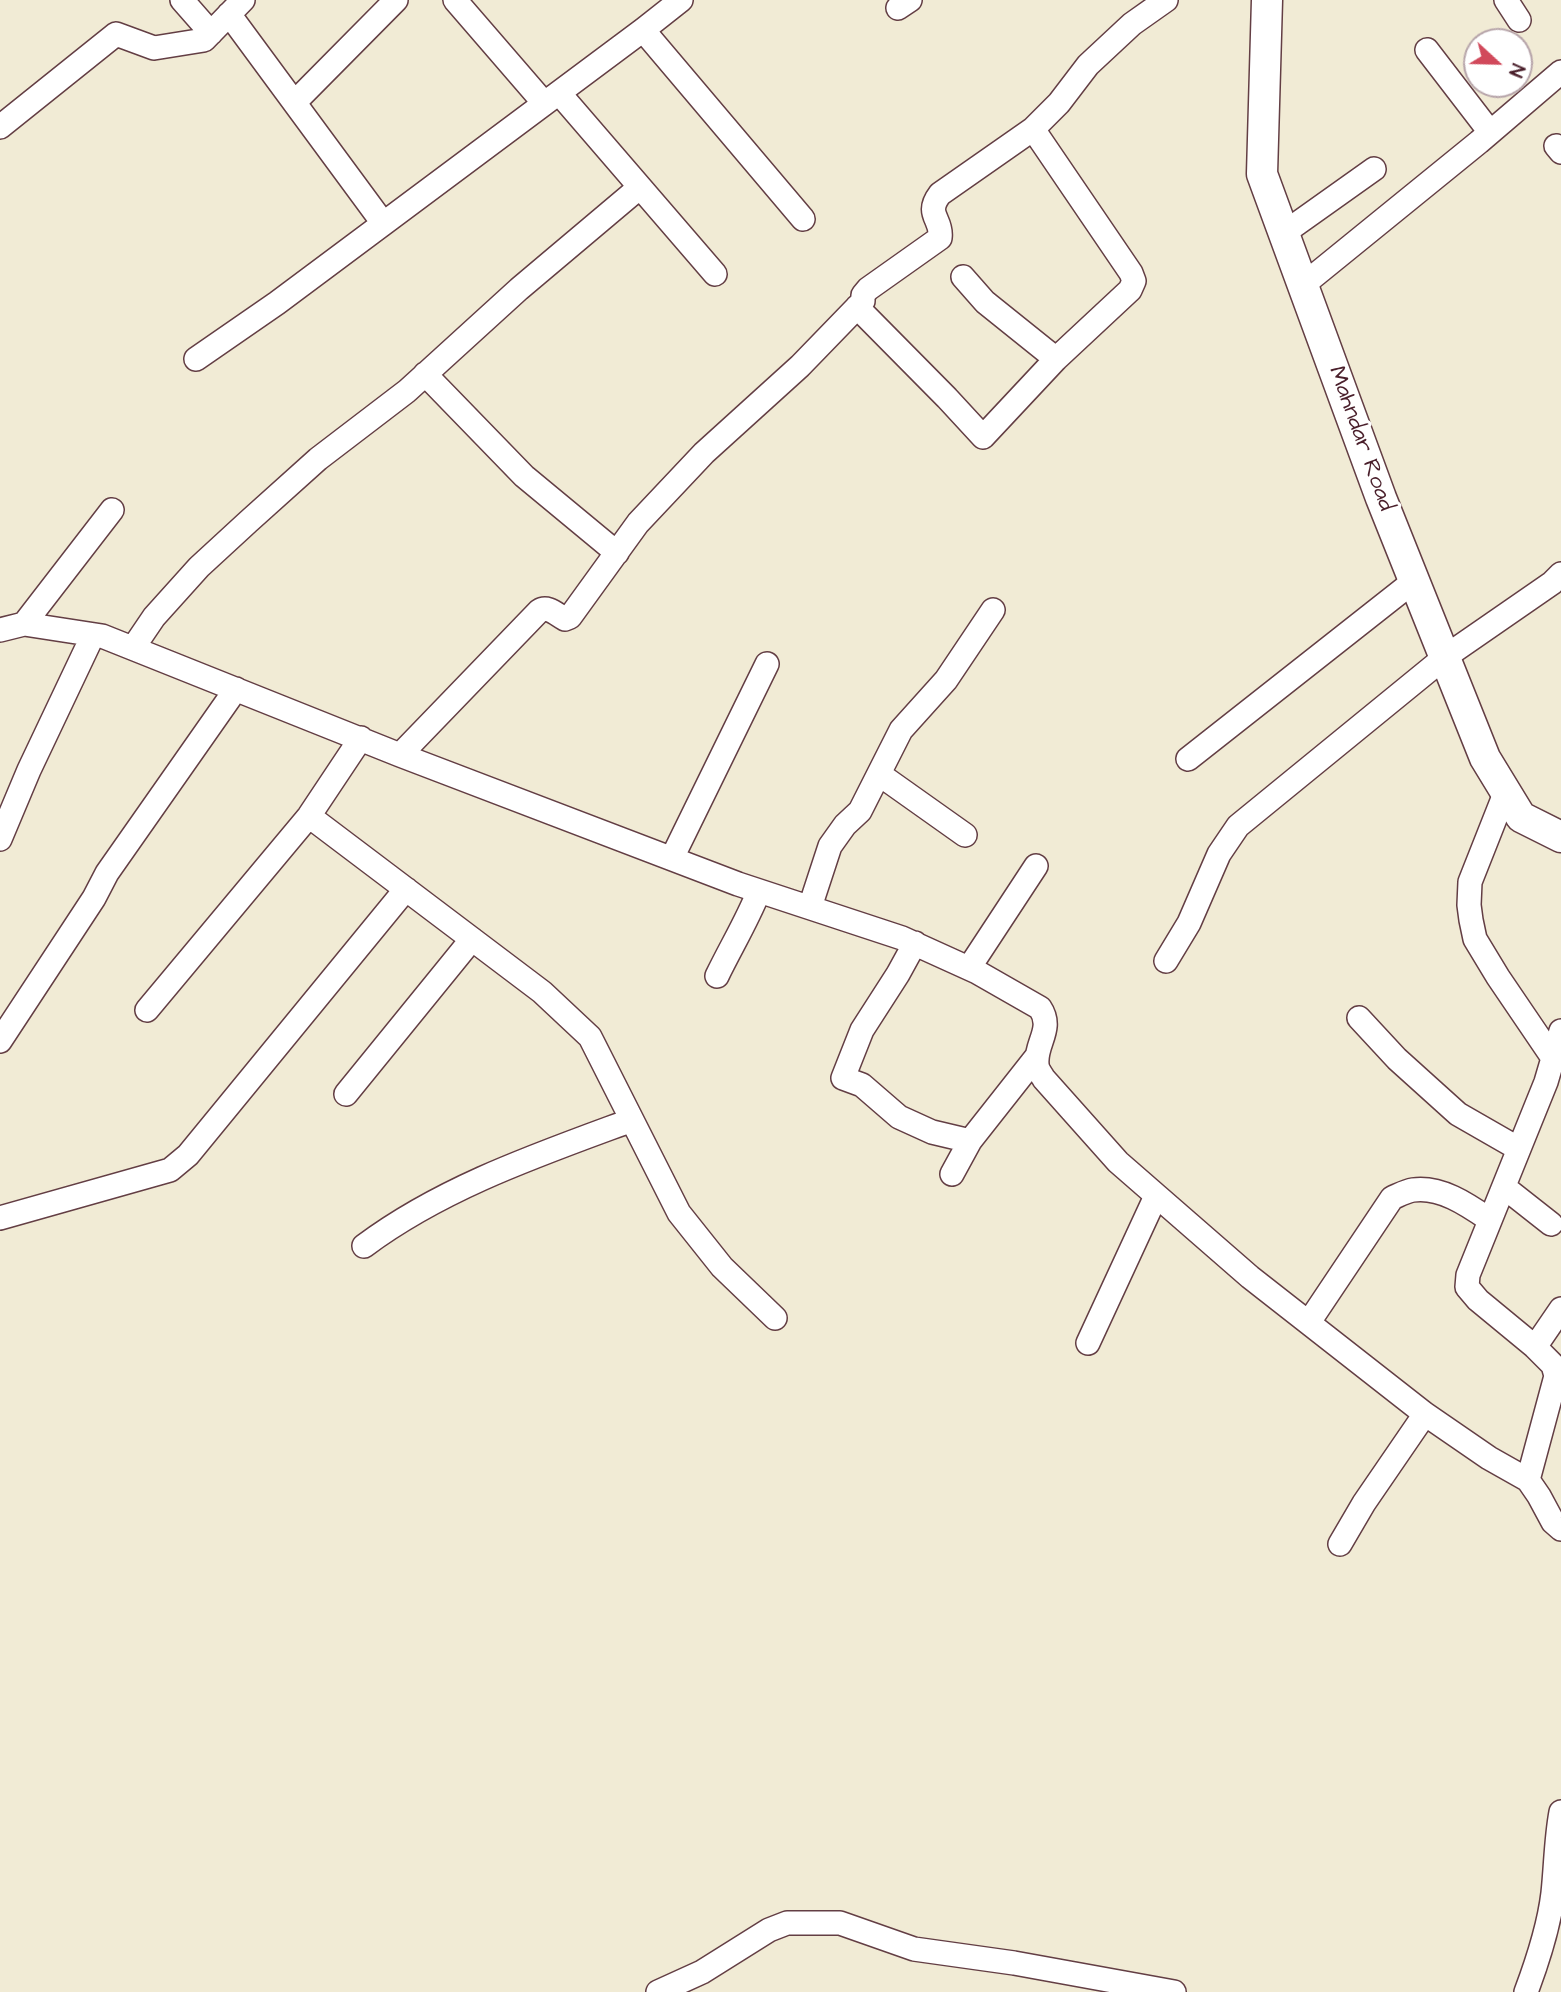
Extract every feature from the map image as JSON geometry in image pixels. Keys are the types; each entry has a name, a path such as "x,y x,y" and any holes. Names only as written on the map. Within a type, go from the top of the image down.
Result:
{"street":[{"path":"182,0 211,33"},
{"path":"295,102 396,0"},
{"path":"455,0 640,187 715,274"},
{"path":"196,359 277,303 681,0"},
{"path":"400,755 539,611 548,608 565,619 570,617 638,523 704,453 800,366 863,301 863,295 868,289 940,238 941,231 932,212 933,202 940,194 1033,128 1059,103 1088,65 1132,24 1166,0"},
{"name":"Mahndar Road","path":"1267,0 1262,174 1381,498 1485,758 1521,817 1561,837"},
{"path":"1506,0 1519,20"},
{"path":"0,127 116,34 154,48 204,40 236,7 295,102 383,223"},
{"path":"643,30 803,219"},
{"path":"1427,50 1490,132"},
{"path":"1303,285 1561,72"},
{"path":"857,307 983,437 1056,359 1130,290 1135,281 1033,128"},
{"path":"1284,233 1374,169"},
{"path":"133,648 154,617 199,566 318,459 407,391 519,289 640,187"},
{"path":"963,277 985,302 1056,359"},
{"path":"425,374 524,476 617,553"},
{"path":"24,624 112,510"},
{"path":"1166,961 1189,923 1219,853 1238,826 1445,657 1561,574"},
{"path":"1188,759 1414,581"},
{"path":"810,908 830,846 845,825 860,811 901,730 938,690 993,610"},
{"path":"0,630 24,624 102,636 400,755 671,858 759,891 915,943 970,968 1040,1008 1046,1027 1037,1056 1037,1067 1044,1079 1118,1162 1250,1277 1425,1415 1489,1458 1528,1480 1553,1522 1561,1529"},
{"path":"0,839 29,770 93,635"},
{"path":"671,858 767,664"},
{"path":"0,1041 107,873 236,689"},
{"path":"147,1010 309,816 361,738"},
{"path":"879,774 965,835"},
{"path":"1506,792 1470,882 1471,920 1475,939 1553,1058"},
{"path":"309,816 542,992 590,1037 679,1213 722,1267 775,1318"},
{"path":"970,968 1036,866"},
{"path":"0,1218 170,1170 188,1154 406,889"},
{"path":"718,976 748,919 759,891"},
{"path":"346,1094 472,939"},
{"path":"915,943 862,1030 843,1078 862,1086 899,1117 932,1132 970,1141"},
{"path":"1359,1018 1397,1059 1458,1114 1519,1149"},
{"path":"1528,1480 1557,1387 1553,1364 1478,1300 1467,1287 1468,1275 1546,1082 1561,1031"},
{"path":"952,1174 970,1141 1037,1056"},
{"path":"364,1246 409,1215 434,1202 549,1150 632,1120"},
{"path":"1504,1187 1551,1224"},
{"path":"1309,1322 1392,1198 1413,1190 1432,1191 1464,1203 1490,1220"},
{"path":"1088,1343 1156,1196"},
{"path":"1535,1347 1561,1309"},
{"path":"1340,1544 1364,1503 1425,1415"},
{"path":"1526,1992 1542,1948 1553,1894 1561,1812"},
{"path":"658,1992 702,1972 769,1930 787,1923 840,1923 914,1949 1014,1963 1174,1992"}]}
